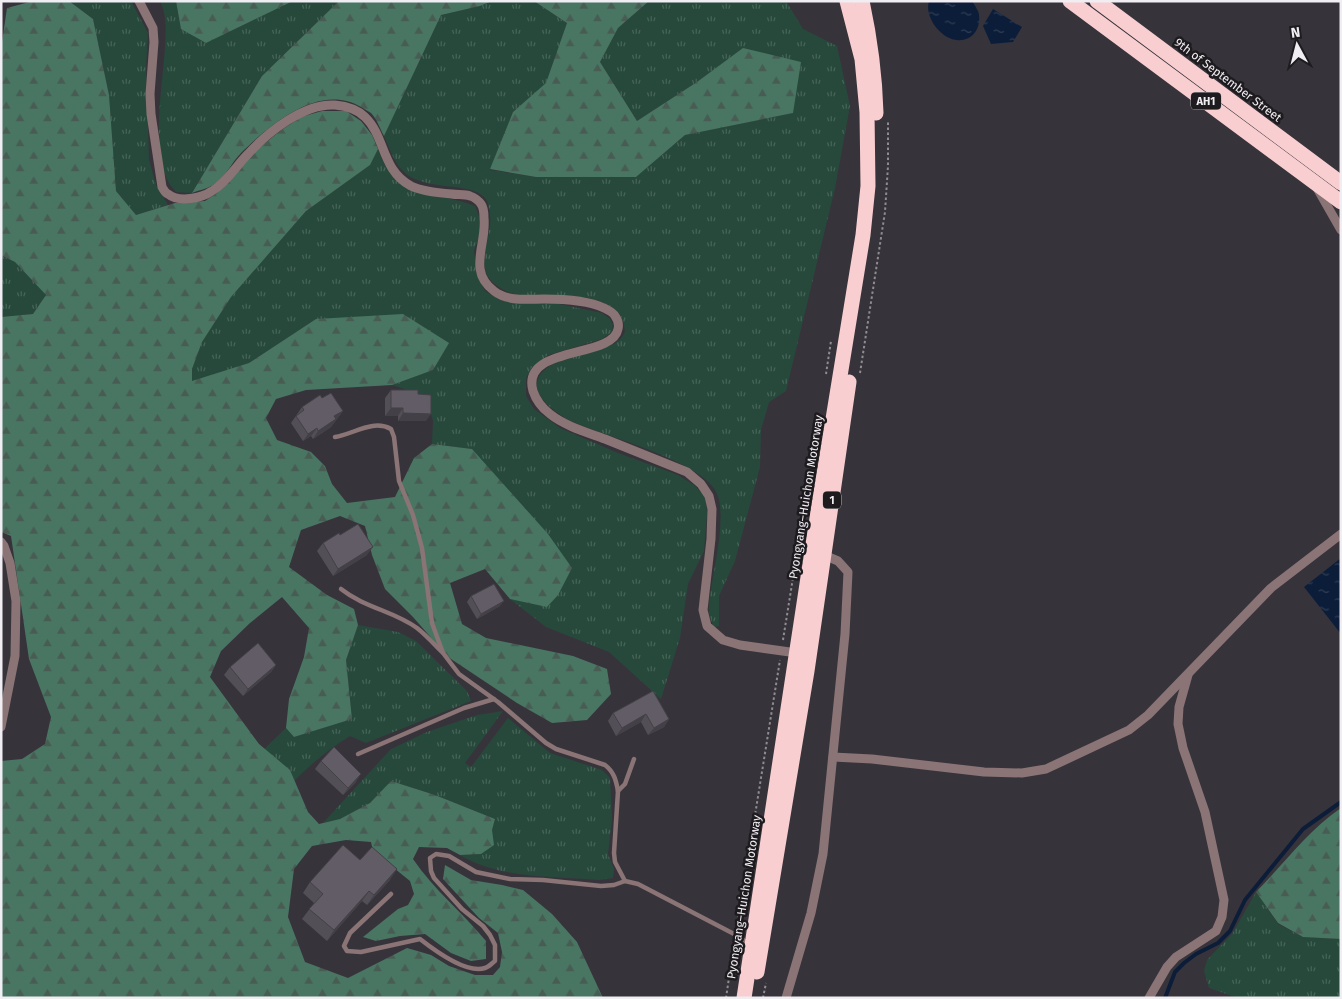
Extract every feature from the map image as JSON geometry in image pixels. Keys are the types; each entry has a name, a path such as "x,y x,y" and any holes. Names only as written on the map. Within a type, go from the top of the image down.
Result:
{"highway":[{"name":"Pyongyang–Huichon Motorway","path":"744,998 864,225 868,186 867,112 862,60 847,1"},
{"name":"Pyongyang–Huichon Motorway","path":"753,998 807,671 877,187 876,89 862,1"},
{"name":"AH1","path":"1070,1 1341,202"},
{"name":"9th of September Street","path":"1098,1 1341,183"}],"street":[{"path":"139,1 153,28 150,114 162,188 169,196 191,198 212,192 248,153 269,134 306,110 318,106 342,105 366,117 387,162 401,179 413,187 470,196 480,203 483,208 485,228 479,258 480,271 484,282 496,293 514,299 547,299 596,305 616,316 617,334 610,341 553,359 541,365 532,382 538,402 550,414 571,426 687,472 701,484 709,496 712,509 711,539 703,610 706,626 723,640 740,645 797,653"},
{"path":"1312,179 1341,230"},
{"path":"833,757 984,772 1022,773 1046,769 1129,730 1148,714 1271,588 1341,534"},
{"path":"1,542 10,563 16,600 15,656 1,727"},
{"path":"786,998 811,913 823,854 845,634 848,572 838,561 824,555"},
{"path":"1149,998 1176,957 1216,931 1222,917 1224,900 1205,812 1183,748 1178,724 1179,707 1189,672"}],"lane":[{"path":"335,437 348,435 373,425 383,425 391,430 394,437 399,481 413,515 422,548 432,623 443,653"},
{"path":"341,589 354,599 417,628 443,653 459,674 494,699 546,743 556,749 605,765 611,770 618,792 615,862 626,881"},
{"path":"358,754 464,708 494,699"},
{"path":"618,792 625,784 634,759"},
{"path":"390,894 350,933 344,946 347,951 361,952 420,939 438,953 455,962 473,968 486,968 495,961 495,945 483,926 462,909 434,878 431,871 430,858 436,854 449,856 476,872 510,879 543,880 601,886 614,885 626,881 638,884 736,935 751,945"}],"path":[{"path":"825,379 831,341"},
{"path":"782,648 797,555"},
{"path":"726,998 780,657"}],"green space":[{"path":"33,1 69,1 93,19 109,95 116,191 136,215 175,203 205,201 217,193 252,154 301,117 322,111 346,111 361,121 372,135 378,149 370,165 306,211 231,297 202,342 192,369 192,381 249,363 316,319 403,314 449,343 433,370 392,385 306,390 276,399 266,418 277,440 311,452 325,466 332,484 347,503 395,497 414,458 432,444 472,449 548,534 572,568 558,595 547,607 510,599 485,569 450,583 462,624 486,638 573,656 607,669 611,694 587,720 552,723 517,703 448,657 413,617 385,589 372,555 365,526 340,516 301,530 289,567 327,595 354,609 358,625 346,660 352,719 294,737 286,728 289,699 304,657 309,628 282,597 250,623 221,651 210,677 259,744 290,770 308,812 319,824 340,819 370,803 391,781 435,795 495,819 492,830 494,845 481,854 460,855 447,848 419,847 413,859 430,881 486,941 486,959 471,961 451,953 425,934 400,936 376,941 363,937 398,909 408,905 414,894 410,881 373,851 371,842 346,840 312,846 294,869 288,917 305,962 348,978 407,948 431,955 449,966 475,975 493,975 500,967 502,952 498,933 479,918 443,879 445,865 471,880 523,890 552,914 577,942 603,998 1,998 1,761 22,759 45,744 51,717 29,659 11,536 1,532 1,317 33,314 46,295 15,262 1,255 1,49 7,8"},
{"path":"69,1 131,1 148,33 146,68 149,160 156,185 168,205 136,215 116,191 109,95 93,19"},
{"path":"160,1 176,1 181,29 206,43 293,1 339,1 262,76 192,193 176,192 168,181 162,165 159,114 166,29 164,12"},
{"path":"176,1 293,1 206,43 181,29"},
{"path":"339,1 492,1 480,6 441,15 384,136 373,115 361,107 345,101 329,100 312,103 296,110 266,130 241,153 218,182 208,188 192,193 262,76"},
{"path":"492,1 534,1 567,23 546,84 513,112 490,170 536,177 636,177 685,135 793,113 744,48 697,82 637,121 600,62 618,28 649,1 786,1 803,29 837,46 850,106 835,188 786,391 769,402 761,430 760,467 735,561 719,596 719,626 714,627 709,613 721,516 718,496 710,483 675,461 569,420 557,413 545,402 537,389 537,382 545,369 560,361 610,345 619,340 625,332 619,313 609,305 589,298 516,295 496,285 488,276 485,266 490,220 486,199 478,193 469,190 435,185 413,178 404,172 392,156 384,136 441,15 480,6"},
{"path":"534,1 649,1 618,28 600,62 637,121 697,82 743,48 801,62 793,113 685,135 636,177 536,177 490,169 513,112 546,83 567,23"},
{"path":"378,149 386,167 395,179 405,187 417,192 475,206 481,222 479,238 474,250 476,272 485,291 502,301 554,303 602,313 610,319 613,325 612,332 602,339 548,355 532,367 526,378 526,396 534,409 560,428 618,453 678,475 694,485 706,498 707,514 704,551 688,584 680,638 661,699 609,652 546,627 510,599 547,606 472,449 432,444 433,421 426,396 392,385 433,370 316,319 249,363 192,382 192,369 202,342 231,297 306,211 370,165"},
{"path":"1,255 15,262 46,295 33,314 1,317"},
{"path":"358,625 398,632 416,641 467,691 471,701 366,743 350,736 307,768 294,781 290,770 264,749 286,728 294,737 352,719 346,660"},
{"path":"503,711 465,763 471,767 508,718 550,753 602,770 610,778 612,818 608,854 614,869 613,878 599,880 528,875 475,863 460,855 481,854 495,819 435,795 391,781 370,803 340,819 323,823 391,749 427,732 477,715"},
{"path":"1341,808 1341,939 1303,937 1278,923 1256,892 1317,827"},
{"path":"1256,892 1278,924 1303,937 1341,939 1341,998 1238,998 1209,988 1204,971 1207,960 1232,934"}],"water":[{"path":"929,1 972,1 979,13 977,30 970,37 961,40 944,35 931,19 928,7"},
{"path":"993,9 1022,27 1013,42 991,44 983,26"},
{"path":"1341,558 1341,634 1304,587"}],"building":[{"path":"391,390 418,390 418,394 431,395 431,414 403,413 403,408 391,408"},
{"path":"331,393 343,411 334,416 336,419 318,431 317,428 308,434 296,416 304,410 302,407 320,395 322,398"},
{"path":"358,524 373,547 338,569 323,543"},
{"path":"494,584 504,601 481,614 471,596"},
{"path":"258,643 276,665 248,689 230,667"},
{"path":"653,691 669,719 654,728 646,714 622,728 613,713"},
{"path":"334,747 361,774 348,788 321,761"},
{"path":"343,845 360,860 372,847 397,869 374,895 369,891 334,930 309,909 323,894 310,882"}],"waterway":[{"path":"1165,998 1175,972 1196,954 1218,943 1230,931 1245,900 1303,829 1341,802"}]}
